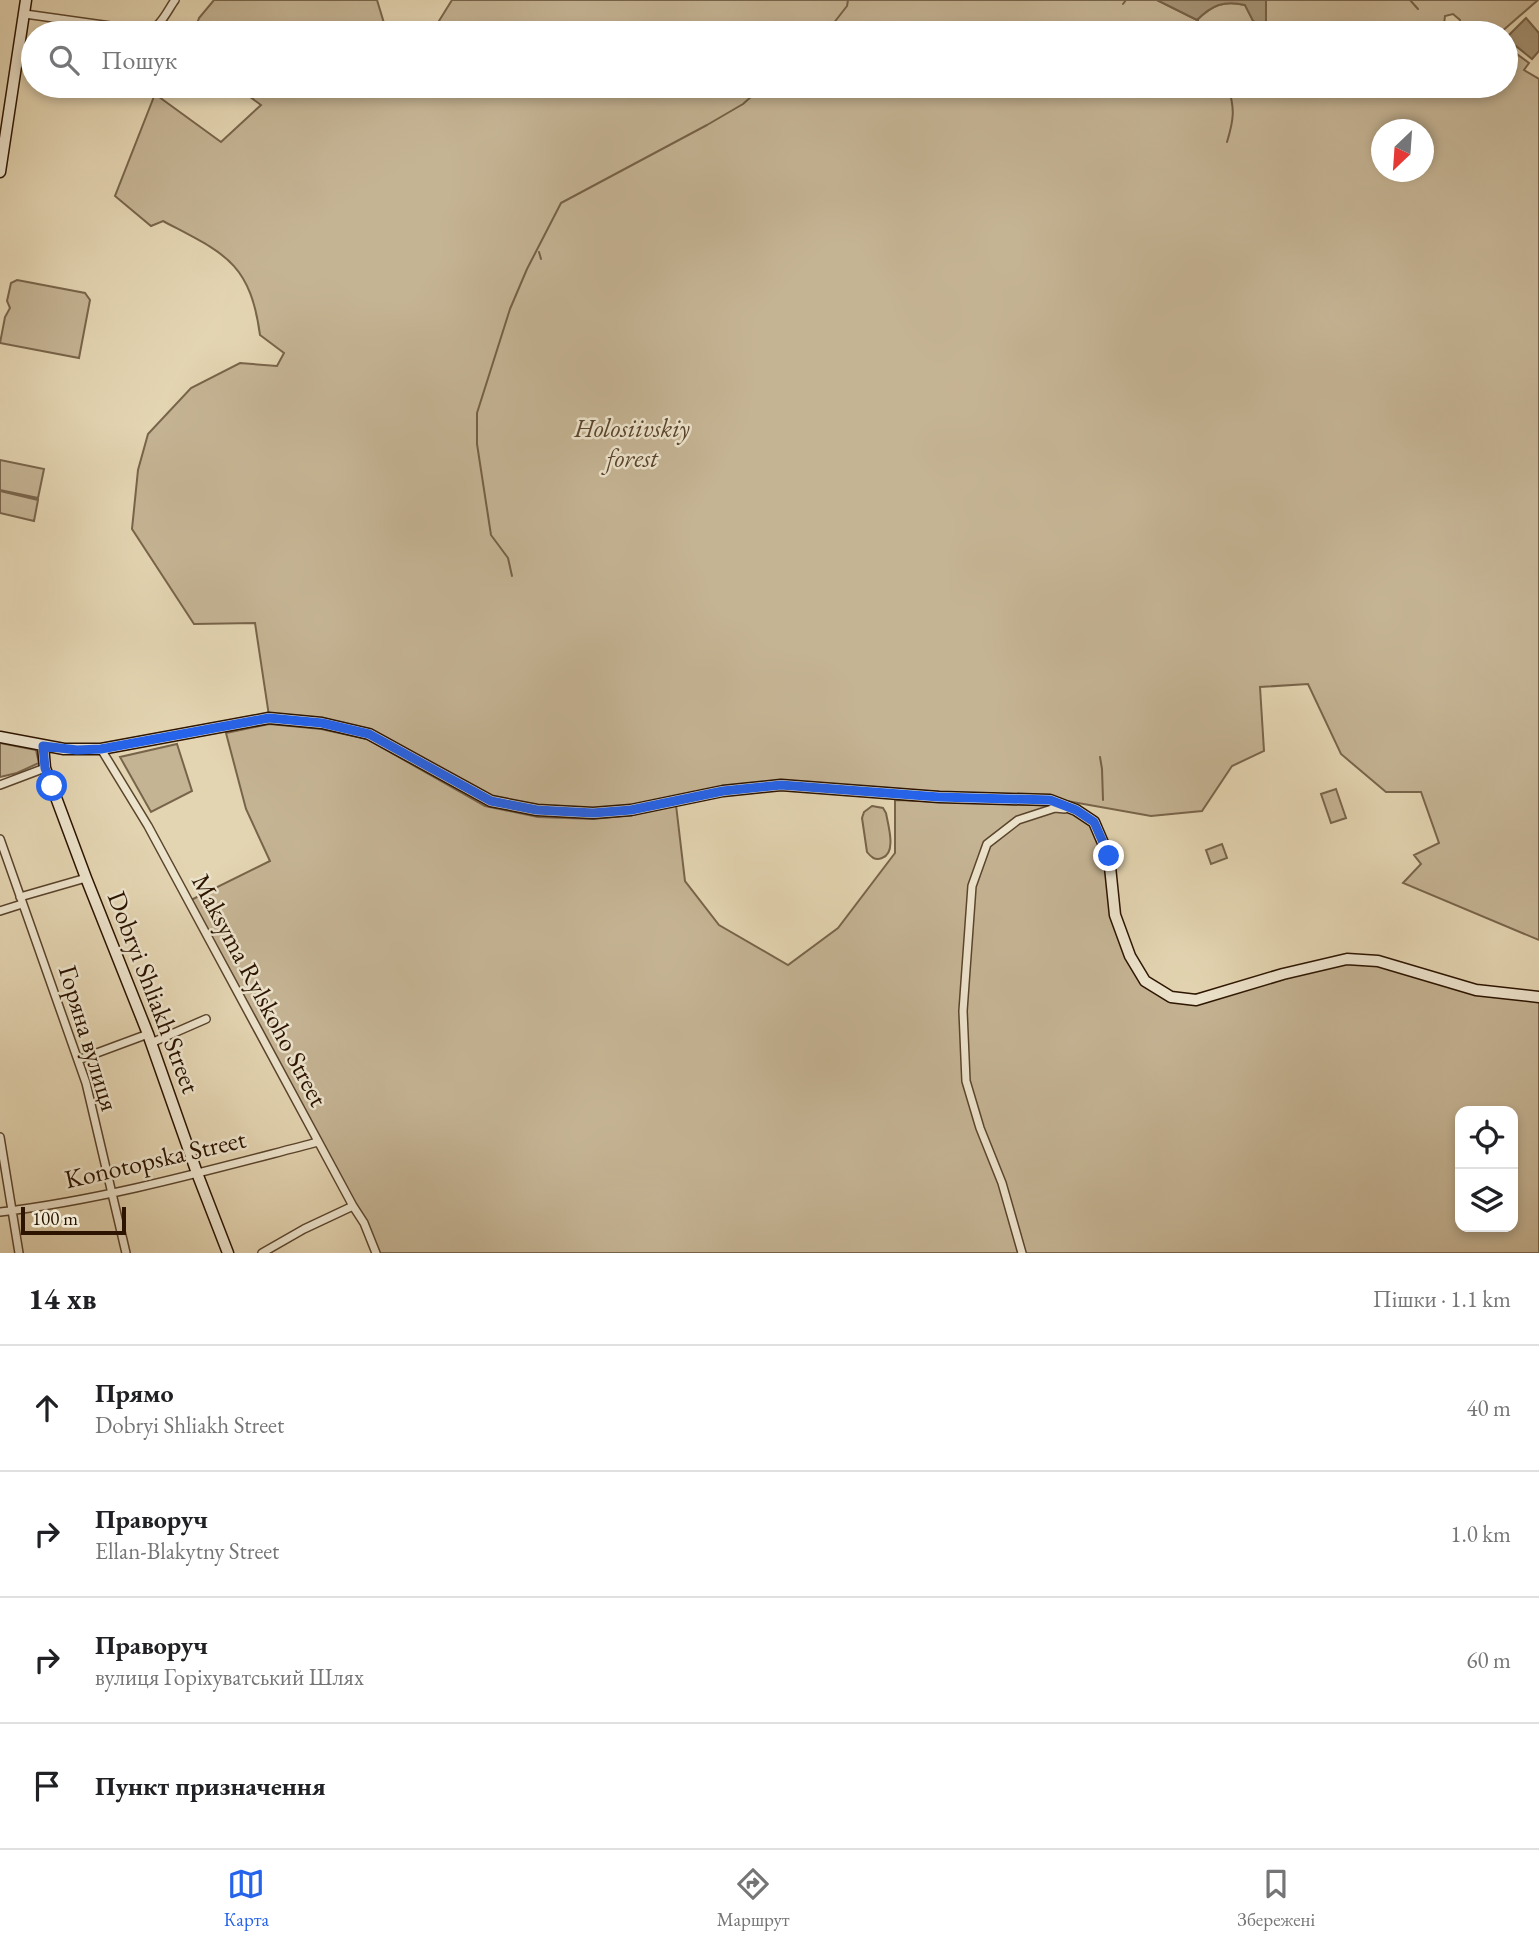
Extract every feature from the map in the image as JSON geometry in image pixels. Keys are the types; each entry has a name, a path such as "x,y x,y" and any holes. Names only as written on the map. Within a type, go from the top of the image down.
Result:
{"street":[{"path":"23,21 26,0"},
{"path":"160,21 175,0"},
{"path":"24,13 78,21"},
{"path":"0,172 21,33"},
{"path":"0,737 43,746 77,750 101,749 269,718 322,723 369,734 491,801 537,810 593,813 631,810 723,791 781,785 939,797 1050,800 1076,810 1094,822 1109,856 1115,915 1130,956 1145,981 1171,997 1196,1000 1283,974 1347,959 1378,961 1476,990 1539,997"},
{"name":"Dobryi Shliakh Street","path":"43,746 45,768 228,1253"},
{"name":"Maksyma Rylskoho Street","path":"101,749 148,826 318,1142 365,1223 376,1253"},
{"path":"0,785 45,768"},
{"path":"1022,1253 1002,1183 980,1128 966,1081 963,1011 971,886 987,844 1018,820 1055,808 1076,810"},
{"name":"Горяна вулиця","path":"0,839 86,1083 126,1253"},
{"path":"0,911 86,878"},
{"path":"78,1060 206,1019"},
{"path":"0,1137 19,1253"},
{"name":"Konotopska Street","path":"0,1212 111,1192 318,1142"},
{"path":"262,1253 353,1206"}],"green space":[{"path":"214,0 377,0 383,21 198,21"},
{"path":"452,0 1157,0 1197,20 1219,5 1245,5 1253,20 1260,21 439,21"},
{"path":"1266,0 1538,0 1514,21 1460,21 1453,14 1445,16 1444,21 1266,21"},
{"name":"Holosiivskiy forest","path":"1518,55 1529,63 1524,70 1539,79 1539,940 1403,883 1421,864 1414,855 1439,843 1421,792 1386,792 1341,754 1308,684 1260,687 1264,751 1232,766 1202,811 1151,816 1050,798 781,783 631,808 593,811 537,808 492,799 370,732 269,716 255,623 194,624 132,529 138,470 148,434 191,388 240,363 277,366 284,353 260,335 249,290 230,262 202,242 163,221 151,226 115,196 153,98 160,98 221,142 261,105 251,98 1518,98"},
{"path":"17,280 85,293 90,300 79,358 0,343 5,317 10,308 7,301 11,283"},
{"path":"0,460 44,469 38,498 0,490"},
{"path":"0,491 38,500 34,521 0,513"},
{"path":"269,724 321,729 367,739 485,806 538,817 593,819 633,815 676,805 685,881 719,925 788,965 838,928 895,853 895,800 1061,806 1092,823 1106,857 1127,957 1170,1000 1348,962 1377,964 1539,999 1539,1253 380,1253 365,1220 354,1205 191,900 270,861 246,809 226,733"},
{"path":"0,743 36,750 39,763 0,777"},
{"path":"177,744 192,791 151,812 120,757"},
{"path":"1336,789 1346,818 1331,823 1321,794"},
{"path":"872,806 883,808 890,831 889,851 880,859 873,858 867,852 862,818 864,812"},
{"path":"1222,844 1227,858 1211,864 1206,850"}],"shaded area":[{"path":"1157,0 1266,0 1266,21 1253,21 1245,5 1231,3 1219,5 1197,20"},
{"path":"1526,18 1539,33 1539,51 1532,59 1518,48 1518,26"}],"waterway":[{"path":"835,21 847,6 848,0"},
{"path":"1123,4 1126,0"},
{"path":"1410,0 1418,9"},
{"path":"512,576 508,558 491,535 477,444 477,413 510,309 527,269 561,203 707,125 750,98"},
{"path":"1227,142 1233,114 1231,98"},
{"path":"539,252 541,259"},
{"path":"1100,757 1103,800"}],"route":[{"path":"52,786 45,768 43,746 77,750 101,749 269,718 322,723 369,734 491,801 537,810 593,813 631,810 723,791 781,785 939,797 1050,800 1076,810 1094,822 1109,856"}]}
